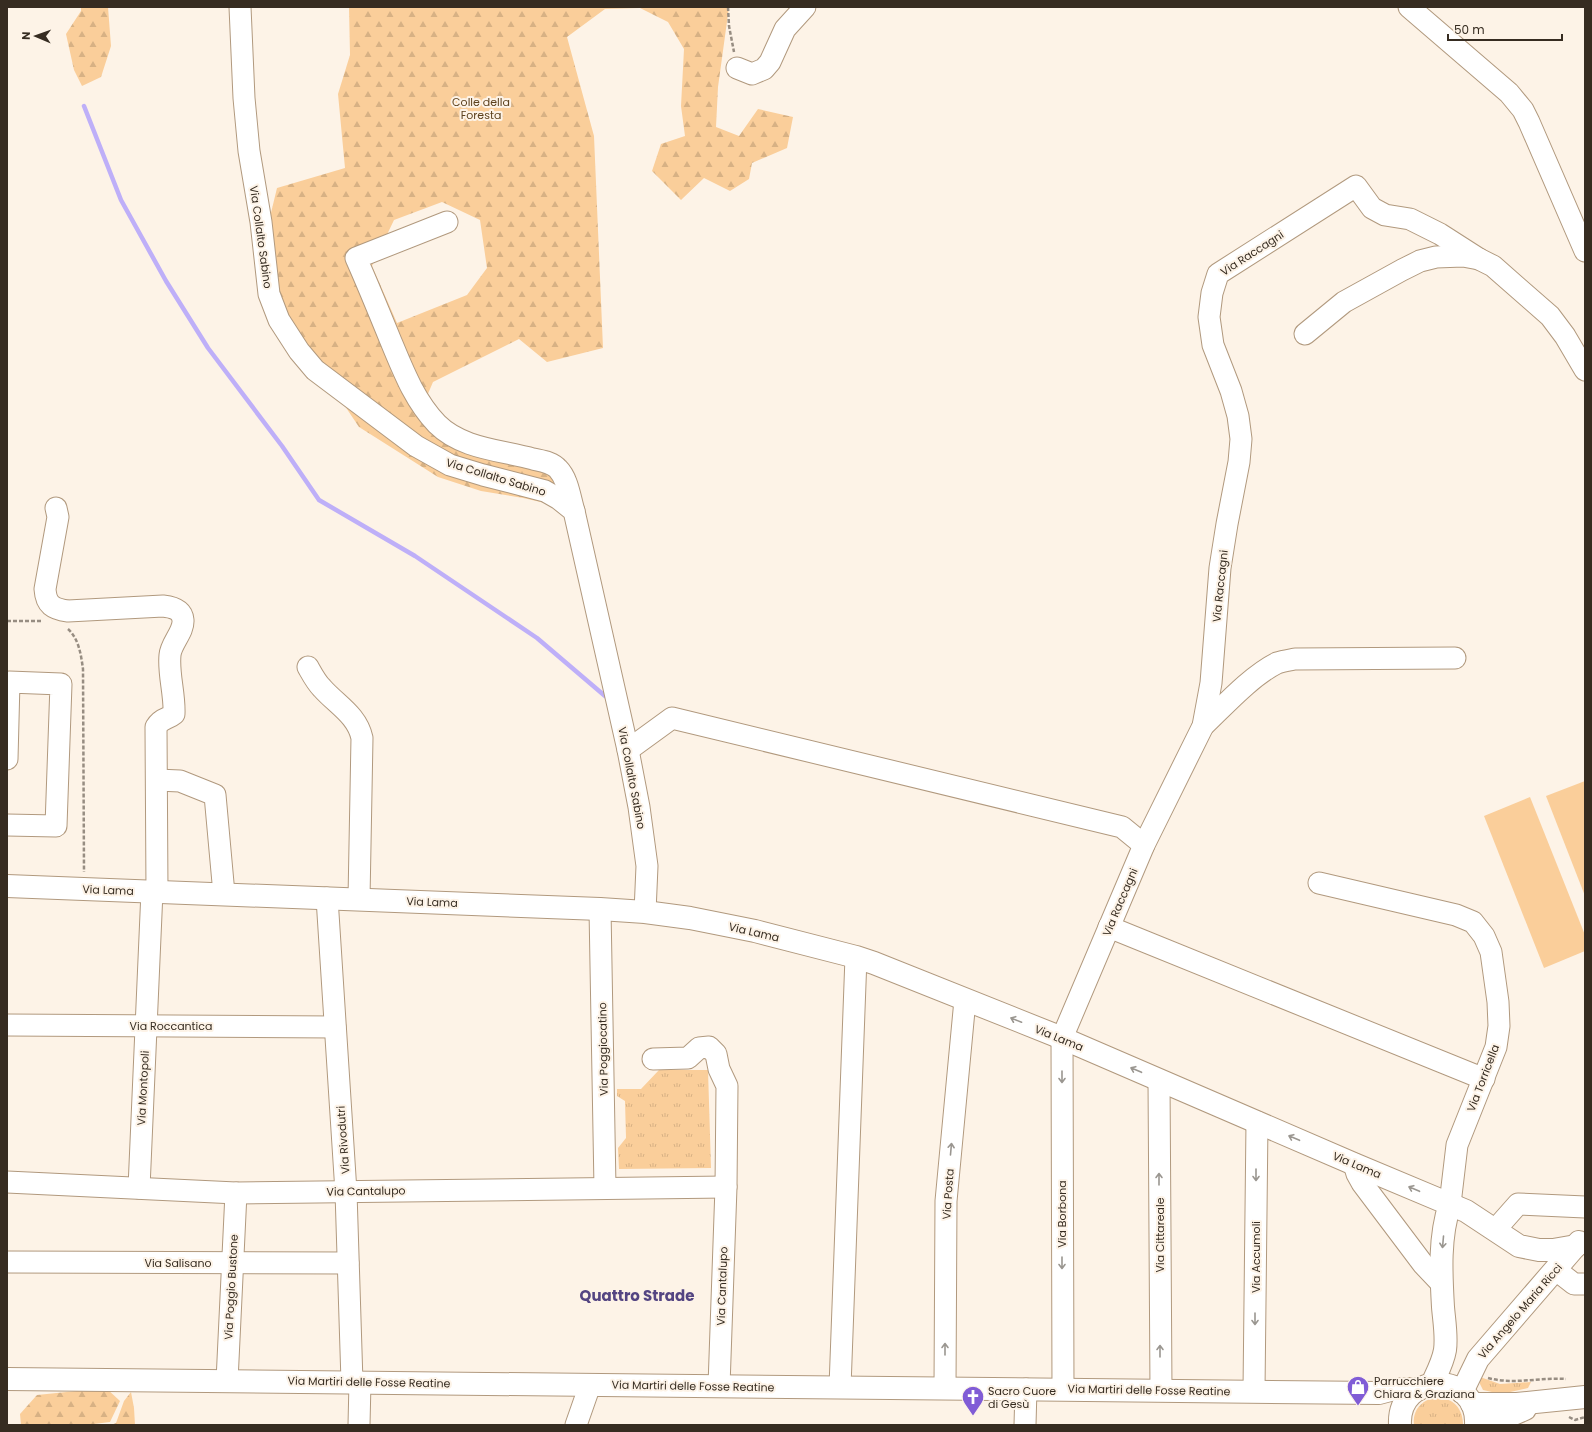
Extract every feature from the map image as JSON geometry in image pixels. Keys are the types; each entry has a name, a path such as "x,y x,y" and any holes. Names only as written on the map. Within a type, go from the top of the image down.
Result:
{"main road":[{"name":"Via Lama","path":"7,886 600,909 646,912 717,923 856,957 1062,1038 1466,1211 1519,1246 1539,1250 1553,1250 1581,1240"},
{"path":"1402,1415 1410,1396 1426,1386 1441,1365 1444,1354 1445,1349 1441,1283 1444,1227 1450,1204"},
{"name":"Via Angelo Maria Ricci","path":"1470,1407 1473,1367 1493,1340 1581,1240"},
{"path":"1519,1246 1535,1263 1541,1273 1549,1278"},
{"path":"1444,1354 1451,1360 1473,1367"},
{"name":"Via Martiri delle Fosse Reatine","path":"7,1379 1379,1393 1394,1389 1443,1384 1453,1386 1470,1407"},
{"name":"Via Martiri delle Fosse Reatine","path":"1379,1393 1402,1415"},
{"path":"1470,1407 1569,1399"},
{"path":"1488,1425 1516,1412 1569,1399"}],"street":[{"name":"Via Collalto Sabino","path":"240,7 247,136 269,294 279,320 299,351 315,370 416,446 450,465 545,491 559,499 574,511 628,750 639,808 647,866 646,912"},
{"path":"737,68 752,74 764,69 770,62 785,30 805,7"},
{"path":"1409,7 1509,94 1523,110 1585,251"},
{"name":"Via Raccagni","path":"1062,1038 1144,845 1203,726 1211,683 1220,568 1239,462 1241,439 1236,409 1213,345 1209,316 1212,293 1218,274 1356,186 1372,208 1385,215 1410,218 1440,234 1479,260"},
{"path":"447,222 356,258 410,387 434,420 451,435 460,440 475,446 512,453 552,464 559,469 565,480 574,511"},
{"path":"1304,334 1344,302 1420,261 1451,256 1463,256 1479,260 1498,271 1550,316 1565,336 1585,370"},
{"name":"Via Montopoli","path":"56,508 58,517 45,589 46,599 50,604 58,610 68,611 163,606 176,608 181,614 183,620 182,627 170,654 174,714 159,721 156,727 155,891 146,1026 139,1188"},
{"path":"1203,726 1240,691 1267,669 1279,662 1296,659 1455,658"},
{"path":"308,667 322,687 355,719 360,728 362,738 359,899"},
{"path":"7,760 9,682 61,684 56,826 7,825"},
{"path":"628,750 672,718 1122,827 1144,845"},
{"path":"156,780 180,781 215,795 224,894"},
{"name":"Via Torricella","path":"1319,883 1456,915 1473,922 1484,936 1491,952 1500,1026 1496,1047 1457,1145 1450,1204"},
{"name":"Via Rivodutri","path":"327,898 359,1425"},
{"name":"Via Poggiocatino","path":"600,909 605,1188"},
{"path":"1109,927 1484,1079"},
{"path":"840,1387 856,957"},
{"name":"Via Posta","path":"945,1388 946,1201 965,1000"},
{"name":"Via Roccantica","path":"7,1025 335,1027"},
{"name":"Via Borbona","path":"1062,1038 1062,1390"},
{"name":"Via Cantalupo","path":"652,1059 688,1058 699,1048 709,1047 716,1054 719,1069 727,1086 726,1187 719,1386"},
{"name":"Via Cittareale","path":"1159,1080 1161,1390"},
{"name":"Via Accumoli","path":"1254,1392 1257,1122"},
{"path":"1354,1164 1362,1184 1423,1264 1441,1283"},
{"name":"Via Cantalupo","path":"7,1182 236,1193 726,1187"},
{"name":"Via Poggio Bustone","path":"227,1381 236,1193"},
{"path":"1495,1230 1518,1204 1585,1207"},
{"name":"Via Salisano","path":"7,1262 348,1263"},
{"path":"1549,1278 1574,1284 1585,1284"},
{"path":"576,1425 590,1385"},
{"path":"1025,1425 1026,1389"}],"path":[{"path":"728,7 729,26 737,68"},
{"path":"1473,1367 1501,1381 1555,1378 1566,1379 1568,1381 1569,1399"}],"green space":[{"path":"81,7 108,7 111,46 101,77 82,86 74,70 66,34 81,11"},
{"name":"Colle della Foresta","path":"349,7 729,7 718,87 716,127 739,136 758,109 793,117 787,148 752,163 749,179 730,191 704,178 681,200 652,171 661,144 685,136 681,106 684,49 668,22 640,8 605,9 567,37 594,136 603,348 547,362 519,339 433,382 421,410 550,473 556,488 545,503 481,491 438,477 359,427 275,302 270,217 277,188 345,168 338,94 350,55","holes":["442,202 480,220 487,268 467,295 397,323 372,266 394,220"]},
{"path":"1585,781 1585,896 1546,796"},
{"path":"1530,797 1585,935 1585,951 1544,968 1484,816"},
{"path":"659,1070 708,1070 711,1168 619,1169 618,1148 626,1138 625,1101 617,1096 617,1089 641,1089"},
{"path":"1480,1377 1500,1384 1531,1382 1528,1388 1501,1394 1483,1390 1480,1384"},
{"path":"106,1388 120,1401 110,1422 86,1425 21,1425 20,1414 37,1395"},
{"path":"131,1392 135,1425 111,1425 116,1423 124,1401"},
{"path":"1436,1397 1447,1399 1456,1405 1463,1419 1463,1425 1414,1425 1416,1410 1419,1406 1431,1398"}],"waterway":[{"path":"84,106 121,200 166,281 208,348 282,446 319,500 415,556 537,638 605,696"}],"place":[{"name":"Parrucchiere Chiara & Graziana","path":"1358,1406"},
{"name":"Sacro Cuore di Gesù","path":"973,1416"}],"district":[{"name":"Quattro Strade","path":"637,1296"}]}
